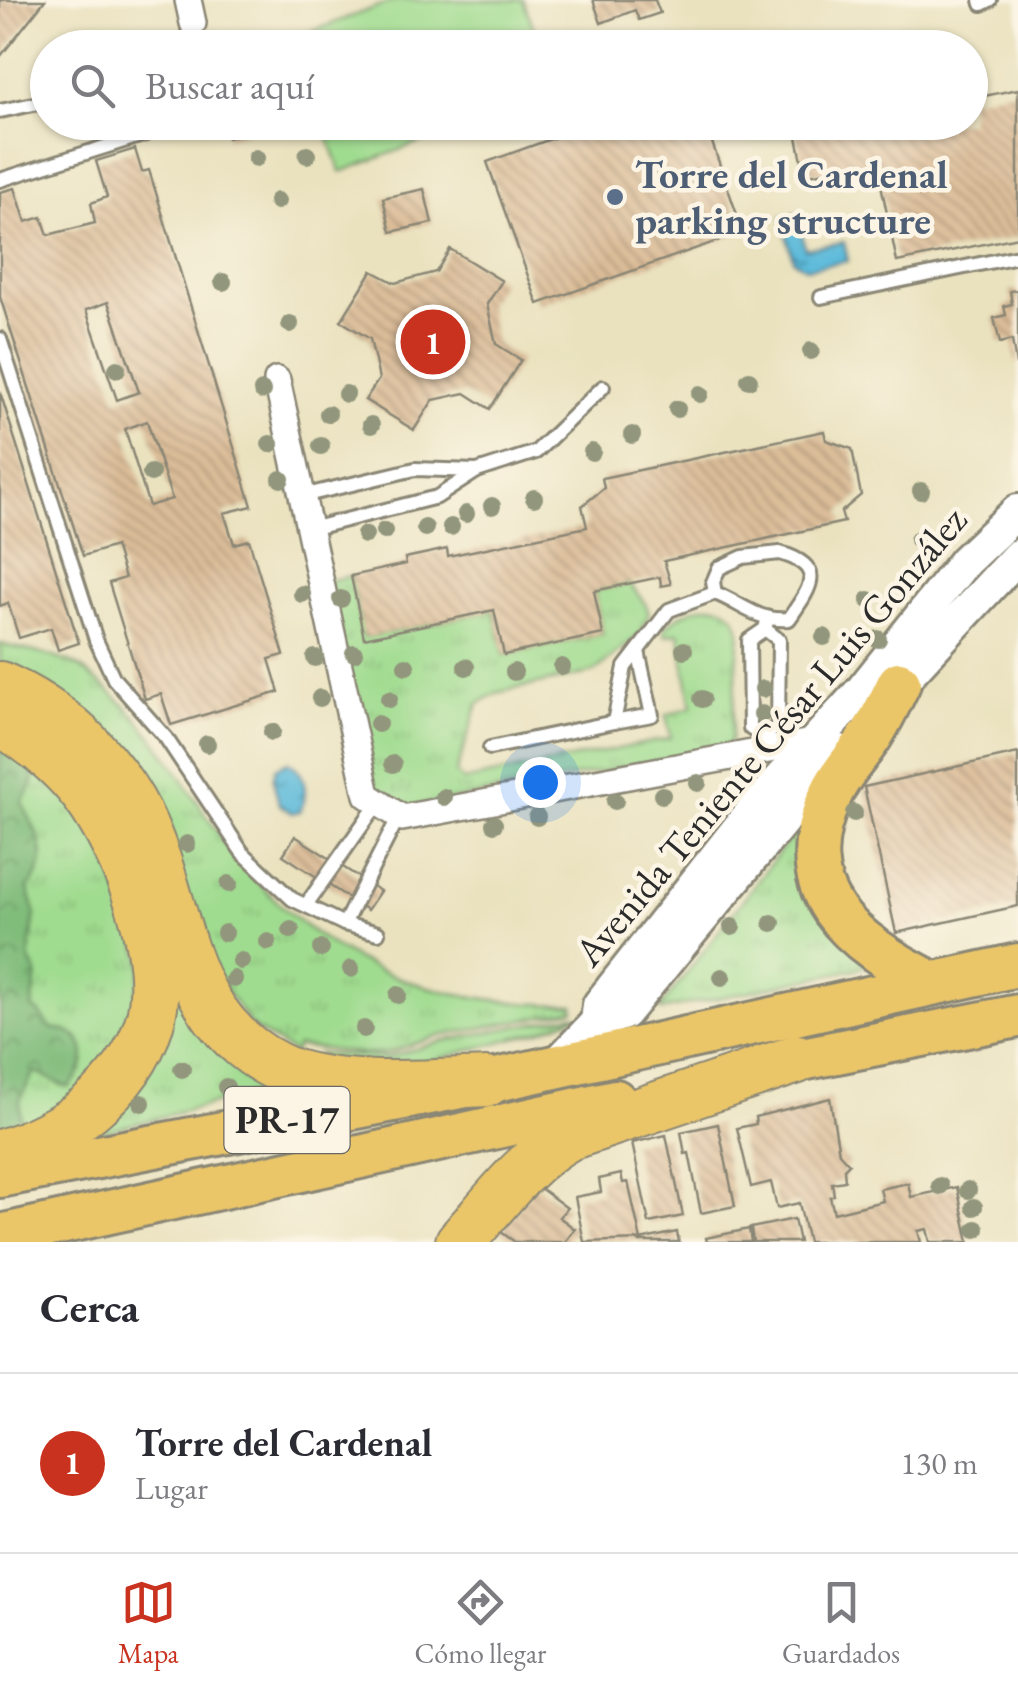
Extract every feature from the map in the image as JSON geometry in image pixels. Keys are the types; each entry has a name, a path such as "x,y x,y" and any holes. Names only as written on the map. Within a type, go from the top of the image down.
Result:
{"highway":[{"path":"899,683 874,731 832,791 817,833 819,872 833,914 853,934 889,961 932,983"},
{"path":"0,686 48,710 100,760 138,814 200,993 218,1022 236,1040 276,1067 310,1078 390,1084 488,1082"},
{"path":"0,720 28,737 86,794 106,828 144,922 153,964 154,998 148,1026 127,1066 92,1108 9,1163"},
{"name":"PR-17","path":"9,1163 488,1082 1018,965"},
{"name":"PR-17","path":"15,1232 797,1059 1018,1016"},
{"path":"460,1242 515,1180 553,1145 797,1059"},
{"path":"436,1242 534,1120"}],"street":[{"path":"278,380 367,795 389,809 763,744 825,749"},
{"path":"965,561 1018,494"},
{"name":"Avenida Teniente César Luis González","path":"554,1068 597,1022 624,1013 825,749 863,689 965,561 1018,511"},
{"name":"Avenida Teniente César Luis González","path":"825,749 899,683 1018,556"}],"lane":[{"path":"982,0 982,4 990,0"},
{"path":"0,110 30,104"},
{"path":"0,180 127,140"},
{"path":"822,297 1018,256"},
{"path":"0,339 96,640 114,679 166,738 242,852 292,898 344,924 378,932"},
{"path":"310,529 437,497 477,471 536,452 603,387"},
{"path":"302,496 416,469 477,471"},
{"path":"614,722 625,667 669,610 714,593 740,603 766,625 779,640 778,726 763,744 750,728 749,640 766,625 788,619 811,586 810,572 801,559 780,553 744,557 719,568 713,582 714,593"},
{"path":"490,748 652,715 638,650"},
{"path":"306,905 389,809"},
{"path":"344,924 389,809"}],"green space":[{"path":"395,0 523,0 534,30 315,30"},
{"path":"329,140 427,140 341,172"},
{"path":"351,576 364,638 494,610 504,655 603,634 594,591 629,583 646,605 649,614 639,635 594,672 496,693 478,704 456,773 463,781 671,738 666,715 692,707 679,633 665,635 664,629 683,614 706,606 726,610 740,630 731,741 722,749 413,807 397,803 373,788 326,581"},
{"path":"0,644 77,665 119,700 154,739 229,848 264,889 301,923 340,950 381,971 425,986 471,997 574,1005 574,1010 435,1037 387,1053 297,1046 294,1053 252,1027 0,669"},
{"path":"0,740 95,824 143,963 121,1059 43,1122 0,1129"},
{"path":"0,740 26,758 33,773 33,782 22,802 42,856 41,866 28,888 35,912 29,958 37,974 32,1008 51,1028 74,1035 84,1058 69,1087 34,1072 20,1100 21,1126 0,1129"},
{"path":"801,824 880,964 661,1010 660,1008"},
{"path":"171,986 272,1089 86,1136"},
{"path":"577,1016 540,1031 430,1061 324,1063 318,1054 388,1057 443,1041"}],"water":[{"path":"798,214 805,249 844,242 848,261 807,268 793,260 782,217"},
{"path":"288,762 299,771 305,790 300,811 292,813 279,804 273,780 276,768"}],"building":[{"path":"0,0 45,0 0,57"},
{"path":"593,0 655,0 660,13 639,20 635,10 601,23"},
{"path":"1018,89 1018,237 897,262 878,170 836,179 834,170 805,176 798,140 988,140 988,95"},
{"name":"Torre del Cardenal parking structure","path":"548,140 711,140 743,232 538,304 487,162"},
{"path":"135,149 142,172 149,170 252,506 224,513 234,544 249,540 284,655 269,659 279,692 171,725 161,694 145,699 109,583 125,578 115,546 83,556 0,297 0,192 15,188 26,222 42,217 48,235 95,223 91,203 107,197 96,161","holes":["108,302 139,392 117,400 86,310","147,421 172,499 149,506 125,429"]},
{"path":"424,189 432,223 391,232 383,198"},
{"path":"450,249 502,281 487,304 496,344 521,360 490,409 465,393 433,400 414,430 365,400 379,379 370,339 341,321 372,271 395,283 436,272"},
{"path":"1018,290 1016,364 1012,340 1000,343 994,318 1006,315 1004,306 1012,304 1010,291"},
{"path":"0,392 79,643 58,650 51,628 19,638 8,603 0,606"},
{"path":"824,431 826,440 852,449 861,495 841,512 844,522 664,561 671,584 661,586 660,577 594,591 603,634 504,655 494,610 364,638 351,576 406,564 405,558 447,549 448,556 587,527 582,506 604,488 602,478"},
{"path":"1018,753 1018,906 896,933 864,787"},
{"path":"295,836 380,891 367,910 283,855"},
{"path":"830,1098 839,1153 849,1164 844,1169 845,1181 832,1183 834,1213 883,1201 880,1189 908,1183 911,1197 957,1187 969,1242 930,1242 927,1229 918,1231 921,1242 808,1242 799,1203 777,1208 771,1182 751,1187 737,1128 756,1124 755,1117"},
{"path":"718,1124 735,1206 701,1213 681,1132"},
{"path":"666,1135 683,1216 649,1223 632,1143"},
{"path":"621,1174 623,1183 628,1182 641,1240 584,1242 575,1197 601,1192 599,1179"},
{"path":"536,1185 567,1208 559,1217 575,1229 565,1242 515,1242 501,1232"},
{"path":"794,1219 799,1242 753,1242 751,1228"},
{"path":"749,1229 751,1242 707,1242 706,1238"},
{"path":"677,1232 679,1242 640,1242 640,1240"}],"place":[{"name":"Torre del Cardenal parking structure","path":"615,197"},
{"name":"Torre del Cardenal","path":"433,342"}]}
